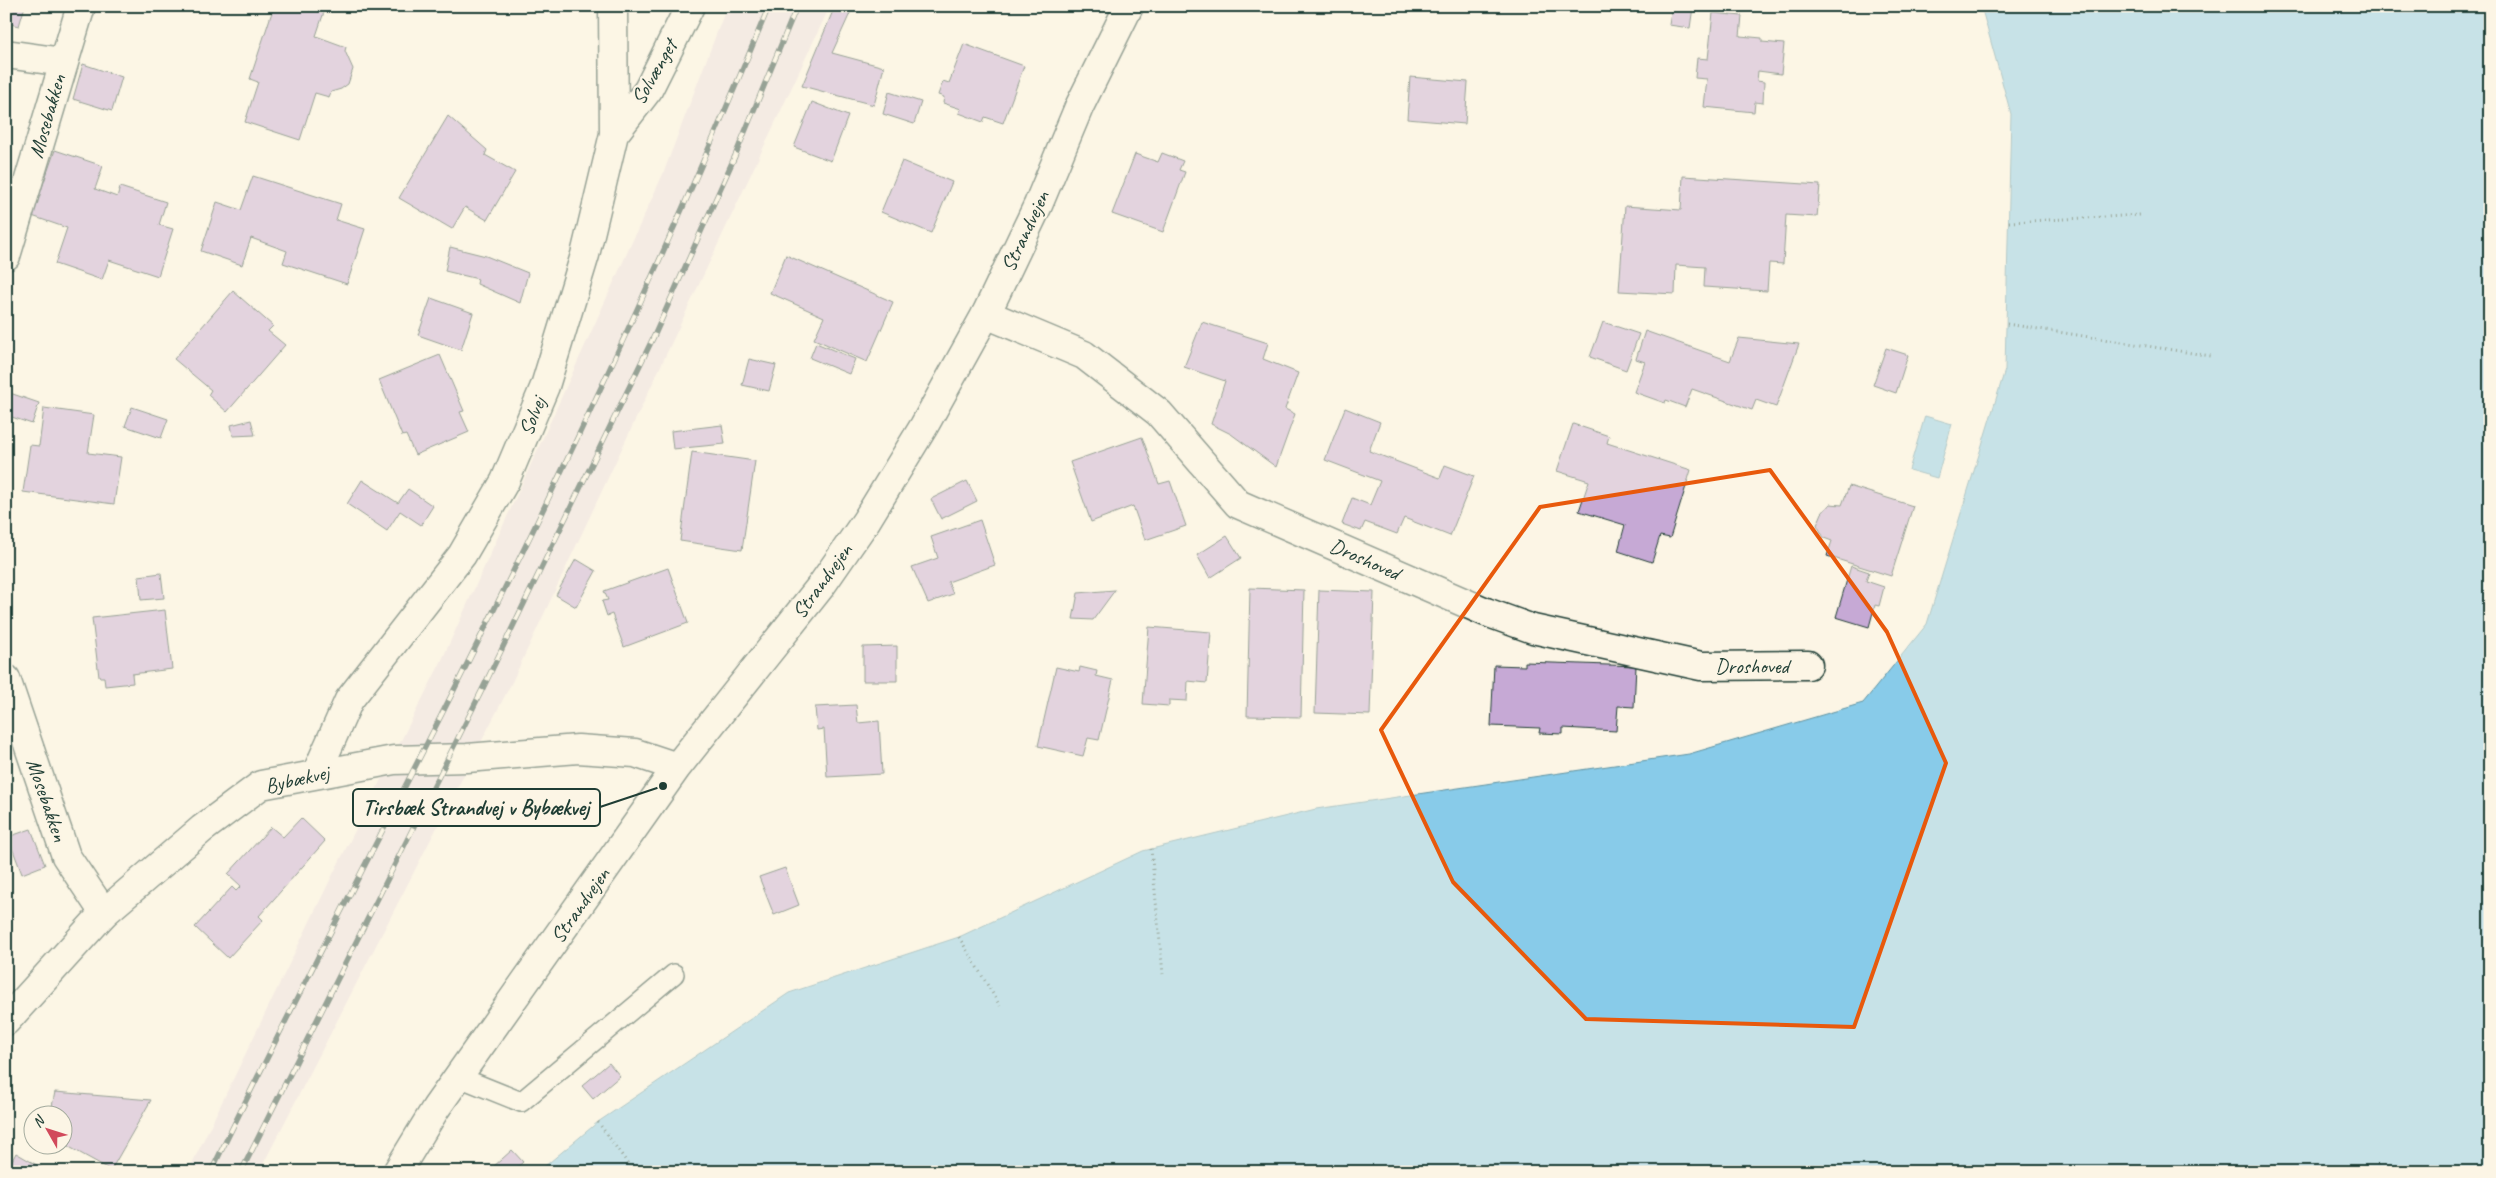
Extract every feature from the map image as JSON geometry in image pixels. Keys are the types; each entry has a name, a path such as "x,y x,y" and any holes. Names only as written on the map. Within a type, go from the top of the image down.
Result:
{"street":[{"name":"Mosebakken","path":"6,256 81,6"},
{"name":"Solvej","path":"316,774 349,700 462,555 505,482 545,386 585,255 614,134 613,6"},
{"name":"Solvænget","path":"614,134 648,90 690,6"},
{"name":"Strandvejen","path":"396,1172 436,1108 677,767 832,570 924,426 986,314 1038,205 1079,107 1129,6"},
{"name":"Mosebakken","path":"6,54 63,62"},
{"name":"Droshoved","path":"986,314 1084,355 1159,413 1238,504 1486,612 1534,629 1701,666 1808,665"},
{"name":"Mosebakken","path":"6,679 66,856 104,913"},
{"name":"Bybækvej","path":"6,1021 104,913 202,829 261,785 394,760 467,758 578,749 635,754 677,767"}],"lane":[{"path":"459,1077 521,1102 674,974"}],"path":[{"path":"2009,222 2141,215"},
{"path":"2007,324 2211,356"},
{"path":"1151,849 1163,974"},
{"path":"959,937 1000,1006"},
{"path":"598,1122 634,1172"}],"highlighted area":[{"path":"1770,470 1887,632 1946,763 1854,1027 1586,1019 1453,882 1381,730 1540,507"}],"shaded area":[{"path":"727,6 830,6 512,682 259,1172 188,1172 332,876 441,662 663,174"}],"water":[{"path":"1981,6 2490,6 2490,1172 538,1172 598,1122 789,993 959,937 1143,851 1316,809 1689,754 1863,703 1927,624 2005,370 2011,114"},
{"path":"1925,416 1952,424 1937,478 1909,470"}],"building":[{"path":"6,6 25,6 19,26 6,23"},
{"path":"274,6 326,6 316,36 346,47 345,51 353,69 348,84 341,89 331,92 329,97 315,93 300,140 245,122 258,82 250,79"},
{"path":"835,6 852,9 832,53 884,67 874,105 802,86"},
{"path":"1672,6 1693,7 1690,28 1669,25"},
{"path":"1713,13 1742,16 1740,36 1762,38 1762,42 1784,44 1781,74 1758,71 1757,81 1764,82 1763,103 1755,102 1754,112 1704,107 1707,79 1695,78 1697,58 1708,59"},
{"path":"964,44 1024,66 1003,123 985,117 983,122 959,113 961,109 943,103 944,97 938,95 943,81 949,83"},
{"path":"83,64 122,77 112,111 73,99"},
{"path":"1410,77 1468,82 1465,124 1407,119"},
{"path":"889,92 921,102 914,124 883,114"},
{"path":"812,102 848,116 831,161 794,147"},
{"path":"448,116 487,150 485,155 515,172 487,220 465,207 452,229 399,198"},
{"path":"55,150 103,166 95,189 117,197 120,187 166,202 159,225 173,229 158,276 109,260 102,280 55,264 67,228 32,216"},
{"path":"1162,153 1183,161 1179,170 1185,172 1163,232 1112,214 1135,154 1158,162"},
{"path":"902,161 952,182 931,233 881,212"},
{"path":"253,176 341,204 336,220 365,229 347,284 283,263 287,251 251,238 242,265 201,251 217,202 241,210"},
{"path":"1683,176 1820,185 1817,217 1786,215 1783,264 1769,263 1767,291 1704,287 1705,267 1676,265 1675,294 1619,291 1625,206 1681,210"},
{"path":"450,247 486,256 528,273 520,303 477,284 478,279 445,271"},
{"path":"786,255 893,302 867,362 814,339 824,317 770,293"},
{"path":"233,291 273,326 268,331 285,345 227,412 208,395 211,390 174,359"},
{"path":"431,298 473,313 461,350 418,335"},
{"path":"1202,322 1268,343 1263,359 1298,373 1285,409 1295,414 1276,467 1231,434 1211,424 1225,381 1184,367"},
{"path":"1603,322 1639,334 1626,370 1590,357"},
{"path":"1645,331 1730,361 1739,338 1799,344 1776,407 1756,400 1752,410 1692,389 1685,407 1666,400 1665,403 1634,392 1645,362 1636,359"},
{"path":"816,343 855,359 849,374 810,358"},
{"path":"1886,348 1908,355 1896,393 1873,385"},
{"path":"440,355 464,411 460,412 469,432 415,455 406,435 402,436 379,380"},
{"path":"749,359 776,365 769,391 742,385"},
{"path":"7,392 39,403 32,424 6,415"},
{"path":"132,407 168,419 161,438 125,426"},
{"path":"44,408 94,415 88,453 121,457 114,504 23,492 30,445 39,446"},
{"path":"1345,408 1380,422 1369,451 1440,478 1445,465 1474,476 1450,536 1404,518 1397,534 1365,522 1361,531 1342,524 1352,498 1370,505 1380,481 1325,460"},
{"path":"251,420 255,435 233,436 231,425"},
{"path":"1573,424 1609,436 1607,443 1691,470 1670,538 1660,536 1652,562 1618,551 1625,525 1579,511 1589,481 1557,471"},
{"path":"722,425 725,444 673,449 671,431"},
{"path":"1142,437 1159,484 1170,481 1186,526 1145,540 1133,506 1091,522 1070,462"},
{"path":"692,452 755,461 742,550 680,541"},
{"path":"362,480 398,503 408,489 433,506 421,525 400,511 387,531 347,504"},
{"path":"967,481 977,501 941,519 931,499"},
{"path":"1849,486 1913,506 1891,576 1827,556 1832,541 1824,538 1817,525 1822,513 1830,504 1842,505"},
{"path":"980,520 995,565 948,582 953,594 928,603 912,567 938,558 931,537"},
{"path":"1227,536 1241,558 1210,578 1197,555"},
{"path":"576,559 596,571 576,607 556,595"},
{"path":"1851,566 1869,572 1866,581 1884,587 1879,606 1875,605 1869,627 1836,617"},
{"path":"668,568 688,623 624,647 612,614 607,616 602,601 608,600 604,591"},
{"path":"161,573 164,598 141,600 139,576"},
{"path":"1250,588 1304,590 1301,717 1247,716"},
{"path":"1115,590 1093,620 1073,619 1078,593"},
{"path":"1319,590 1374,592 1370,715 1315,713"},
{"path":"165,610 172,669 132,674 133,683 105,686 104,677 99,677 92,618"},
{"path":"1149,627 1211,632 1207,683 1188,681 1187,701 1169,700 1169,706 1143,704"},
{"path":"897,646 897,681 863,681 863,647"},
{"path":"1525,662 1636,666 1634,707 1618,706 1616,731 1563,728 1563,734 1539,733 1540,728 1491,726 1494,665 1525,666"},
{"path":"1056,667 1079,672 1080,667 1097,671 1096,676 1113,680 1099,740 1088,738 1083,756 1038,746"},
{"path":"856,705 858,723 879,721 882,774 827,777 824,729 817,730 815,707"},
{"path":"301,818 325,841 259,916 263,920 228,958 195,927 232,887 236,891 241,886 228,874 271,827 283,837"},
{"path":"31,829 45,865 22,874 8,837"},
{"path":"785,868 799,905 774,915 759,877"},
{"path":"609,1063 620,1076 593,1099 582,1086"},
{"path":"55,1092 151,1100 111,1170 72,1149 72,1106 52,1106"},
{"path":"512,1150 523,1162 512,1172 495,1172 492,1168"},
{"path":"16,1153 47,1171 6,1172"}],"railway":[{"path":"211,1172 540,517 658,263 769,6"},
{"path":"241,1172 483,688 655,334 735,156 797,6"}],"place":[{"name":"Tirsbæk Strandvej v Bybækvej","path":"663,786"}]}
